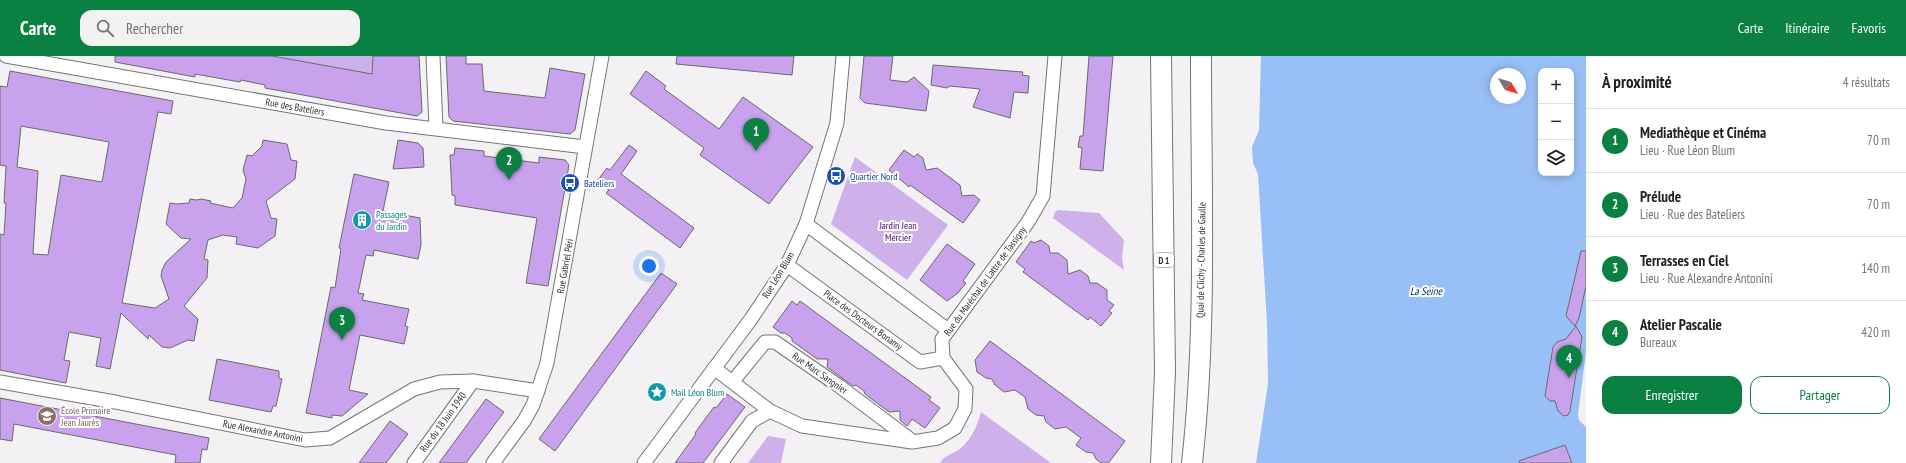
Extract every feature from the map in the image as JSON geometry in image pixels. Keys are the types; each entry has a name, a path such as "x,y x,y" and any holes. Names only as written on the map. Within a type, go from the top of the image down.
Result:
{"main road":[{"name":"D 1","path":"1161,56 1165,372 1161,463"},
{"name":"Quai de Clichy - Charles de Gaulle","path":"1192,463 1196,426 1201,290 1201,56"}],"street":[{"name":"Rue des Bateliers","path":"6,56 379,122 586,147"},
{"path":"433,56 436,128"},
{"name":"Rue Gabriel Péri","path":"493,463 524,421 538,391 547,363 602,56"},
{"name":"Rue Léon Blum","path":"644,463 751,319 787,265 806,224 837,123 843,56"},
{"name":"Rue du Maréchal de Lattre de Tassigny","path":"943,358 942,339 1028,222 1043,196 1055,56"},
{"path":"806,224 948,330"},
{"name":"Place des Docteurs Bonamy","path":"787,265 920,362 943,358"},
{"name":"Rue Marc Sangnier","path":"733,381 765,342 775,342 838,386 912,442"},
{"path":"714,368 733,381 770,411 802,426 912,442 938,438 955,428 965,409 966,389 943,358"},
{"name":"Rue Alexandre Antonini","path":"0,382 115,402 305,440 330,438 414,389 440,382 473,381 538,391"},
{"name":"Rue du 18 Juin 1940","path":"414,463 473,381"},
{"path":"721,463 752,421 770,411"}],"green space":[{"path":"272,56 373,56 372,74 371,75"},
{"name":"Jardin Jean Mercier","path":"855,157 948,225 907,280 831,224"},
{"path":"1058,210 1099,213 1124,240 1122,258 1124,270 1053,218 1055,212"},
{"path":"981,412 1051,463 940,463 944,458 961,448 968,440 976,427"},
{"path":"768,436 786,439 781,463 748,463"}],"water":[{"name":"La Seine","path":"1261,56 1586,56 1586,352 1578,415 1579,420 1586,427 1586,463 1256,463 1268,384 1267,323 1258,174 1253,163 1252,147 1259,130"}],"building":[{"path":"115,56 272,56 372,74 373,56 419,56 422,112 417,116 265,88 265,85 241,80 240,82 195,74 195,77 115,62"},
{"path":"446,56 466,56 466,64 482,64 484,91 545,98 550,68 585,74 575,130 570,134 453,121 449,117"},
{"path":"677,56 794,56 792,75 676,64"},
{"path":"864,56 893,56 890,80 907,82 914,77 929,91 926,111 865,103 860,98"},
{"path":"1089,56 1113,56 1103,171 1080,169 1082,148 1078,147 1080,136 1083,136"},
{"path":"933,65 1023,72 1022,75 1029,76 1028,93 1014,92 1010,118 973,107 980,89 950,86 947,88 931,85"},
{"path":"10,71 173,101 171,114 158,112 122,303 155,308 169,299 161,276 162,270 166,262 191,239 181,238 166,224 170,203 189,203 190,199 201,199 211,201 210,203 233,208 242,198 246,179 243,170 247,155 252,156 262,146 263,140 287,144 291,160 297,161 295,179 266,201 271,218 277,219 275,236 258,248 236,244 237,237 223,235 208,240 204,259 208,260 207,278 184,306 198,319 194,341 188,340 170,348 162,347 149,335 148,339 121,313 110,369 96,366 101,338 69,332 64,360 70,361 66,383 0,370 0,234 4,235 6,166 0,165 0,86 7,87","holes":["21,126 109,142 102,182 61,175 48,255 33,254 38,171 17,167"]},
{"path":"646,71 666,86 664,89 719,129 743,97 813,147 769,204 700,155 704,148 630,94"},
{"path":"398,140 418,143 423,148 424,167 393,169"},
{"path":"629,145 637,151 621,174 694,228 680,248 606,193 609,190 597,181 607,168 610,170"},
{"path":"455,148 484,151 484,156 539,163 539,157 565,160 569,165 548,286 526,283 537,218 455,205 455,196 452,195 450,155 454,155"},
{"path":"904,150 914,157 917,154 923,158 926,170 937,168 960,185 962,196 974,195 980,200 963,223 910,185 909,187 889,170"},
{"path":"354,174 389,182 383,211 420,218 421,245 418,259 374,250 373,256 366,255 358,293 364,294 362,300 409,309 405,326 408,327 404,344 360,335 349,390 368,394 342,416 332,415 332,418 306,413 331,287 335,288 341,249 339,248"},
{"path":"1041,240 1049,246 1050,253 1058,253 1067,260 1068,274 1080,270 1088,276 1090,283 1097,283 1107,290 1107,300 1114,305 1109,311 1112,313 1101,326 1090,317 1088,320 1023,272 1025,269 1016,262 1031,241 1034,243"},
{"path":"947,244 975,264 963,281 966,283 958,293 947,301 920,280"},
{"path":"1581,251 1586,251 1586,286 1579,318 1575,326 1566,316"},
{"path":"661,273 677,284 555,451 539,439"},
{"path":"792,301 797,305 800,301 931,397 929,400 940,408 925,428 912,419 907,426 900,420 900,411 889,412 865,394 864,391 856,385 853,386 827,367 828,359 817,359 792,341 792,338 773,327"},
{"path":"1576,326 1582,337 1570,411 1568,415 1564,416 1558,411 1555,401 1550,401 1545,396 1553,347 1557,342 1566,339"},
{"path":"990,341 1125,441 1108,463 1101,463 1096,459 1093,453 1086,452 1076,445 1081,438 1066,427 1055,429 1046,422 1044,416 1036,415 1028,409 1025,397 1015,390 1004,392 995,385 992,379 986,378 977,372 975,360"},
{"path":"217,359 279,371 279,378 282,379 276,406 273,406 271,412 209,400"},
{"path":"727,394 745,407 703,463 675,463 714,407 716,408"},
{"path":"0,398 209,438 207,450 202,449 200,463 175,463 176,455 14,424 12,441 0,439"},
{"path":"486,399 504,412 466,463 439,463"},
{"path":"390,421 408,434 386,463 359,463"},
{"path":"1565,445 1572,463 1520,463 1519,461"}],"place":[{"name":"Mediathèque et Cinéma","path":"756,151"},
{"name":"Quartier Nord","path":"836,176"},
{"name":"Prélude","path":"509,180"},
{"name":"Bateliers","path":"570,183"},
{"name":"Passages du Jardin","path":"362,220"},
{"name":"Terrasses en Ciel","path":"342,340"},
{"name":"Atelier Pascalie","path":"1569,378"},
{"name":"Mail Léon Blum","path":"657,392"},
{"name":"École Primaire Jean Jaurès","path":"47,416"}]}
